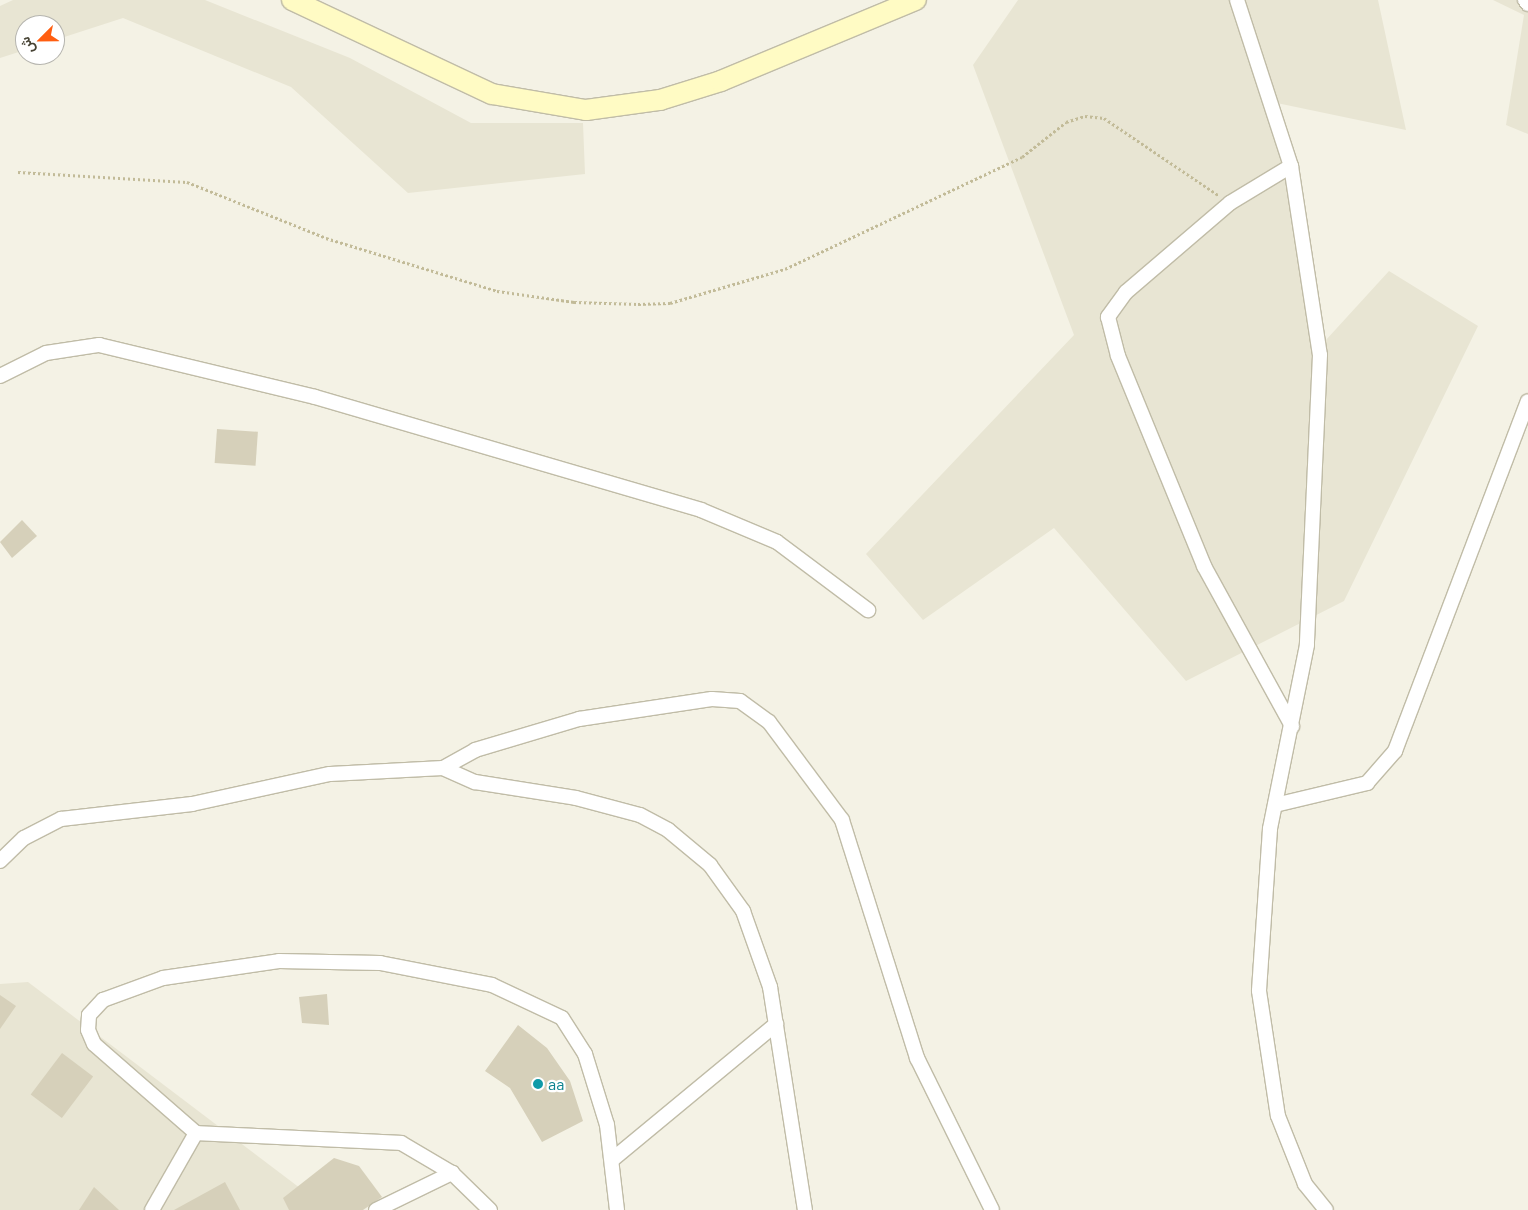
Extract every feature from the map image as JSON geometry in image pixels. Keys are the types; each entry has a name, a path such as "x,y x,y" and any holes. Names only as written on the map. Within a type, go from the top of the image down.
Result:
{"main road":[{"path":"292,0 492,94 586,110 660,100 721,81 916,0"}],"street":[{"path":"1237,0 1291,166 1320,355 1307,645 1275,805 1259,944 1266,1059 1288,1149 1305,1184 1326,1210"},
{"path":"1524,0 1528,4"},
{"path":"1291,166 1230,203 1126,292 1110,312 1108,323 1208,574 1266,671 1292,726"},
{"path":"0,376 46,353 99,345 315,397 700,510 776,542 868,610"},
{"path":"1275,805 1367,784 1396,751 1528,400"},
{"path":"0,861 24,838 61,819 192,804 330,774 443,768 475,750 630,710 728,698 753,709 778,733 842,820 917,1058 944,1121 992,1210"},
{"path":"443,768 474,782 576,798 640,815 691,847 743,911 770,987 805,1210"},
{"path":"490,1210 452,1173 401,1143 196,1133 94,1044 87,1024 95,1006 116,994 183,974 325,959 380,963 492,985 562,1018 585,1054 597,1084 612,1159 617,1210"},
{"path":"612,1159 776,1024"},
{"path":"152,1210 196,1133"},
{"path":"376,1210 452,1173"}],"path":[{"path":"18,172 186,182 326,238 497,291 574,302 638,304 670,304 785,269 1022,157 1066,122 1085,116 1104,118 1230,203"}],"shaded area":[{"path":"13,0 205,0 350,58 471,123 583,123 585,174 408,193 291,87 123,18 65,37 65,15 15,15 15,53 0,58 0,6"},
{"path":"1018,0 1378,0 1406,130 1272,102 1315,352 1389,271 1478,326 1344,601 1186,681 1054,528 923,620 866,554 1074,335 973,65"},
{"path":"1493,0 1528,0 1528,134 1506,125 1524,15"},
{"path":"28,982 329,1210 0,1210 0,984"}],"building":[{"path":"217,429 258,432 256,466 215,463"},
{"path":"22,520 37,536 12,558 0,542"},
{"path":"327,994 329,1025 302,1023 299,997"},
{"path":"0,995 16,1006 0,1029"},
{"name":"aa","path":"518,1025 547,1048 570,1081 583,1121 542,1142 510,1088 485,1071"},
{"path":"62,1053 93,1076 62,1118 31,1095"},
{"path":"334,1158 359,1166 382,1197 363,1210 289,1210 283,1198"},
{"path":"225,1182 240,1210 174,1210"},
{"path":"94,1187 119,1210 79,1210"}],"place":[{"name":"aa","path":"538,1084"}]}
